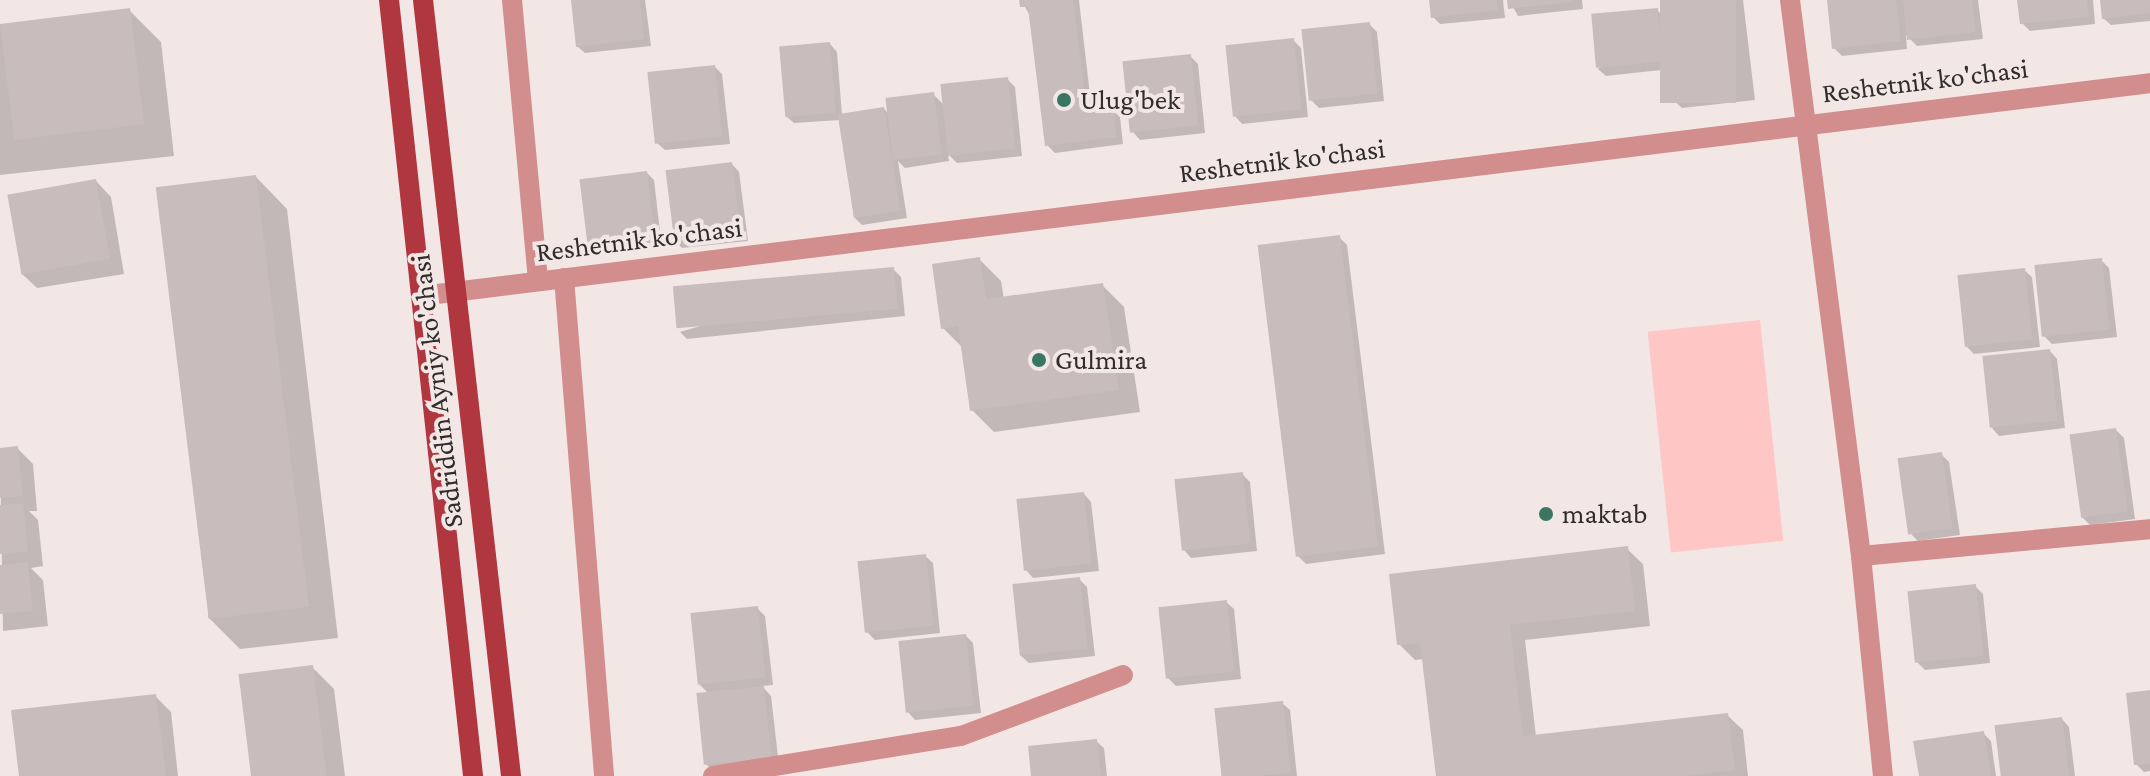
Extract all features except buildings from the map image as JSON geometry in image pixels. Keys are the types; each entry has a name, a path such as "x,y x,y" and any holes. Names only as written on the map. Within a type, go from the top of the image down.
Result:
{"main road":[{"name":"Sadriddin Ayniy ko'chasi","path":"389,0 473,776"},
{"name":"Sadriddin Ayniy ko'chasi","path":"423,0 453,292 511,776"}],"street":[{"path":"512,0 538,281"},
{"path":"1790,0 1802,124 1861,556 1883,776"},
{"name":"Reshetnik ko'chasi","path":"421,296 2150,83"},
{"path":"564,278 604,776"},
{"path":"1861,556 2150,529"},
{"path":"713,776 961,736 1123,675"}],"shaded area":[{"path":"1760,320 1783,541 1671,553 1648,332"}],"place":[{"name":"Ulug'bek","path":"1064,100"},
{"name":"Gulmira","path":"1039,360"},
{"name":"maktab","path":"1546,514"}]}
